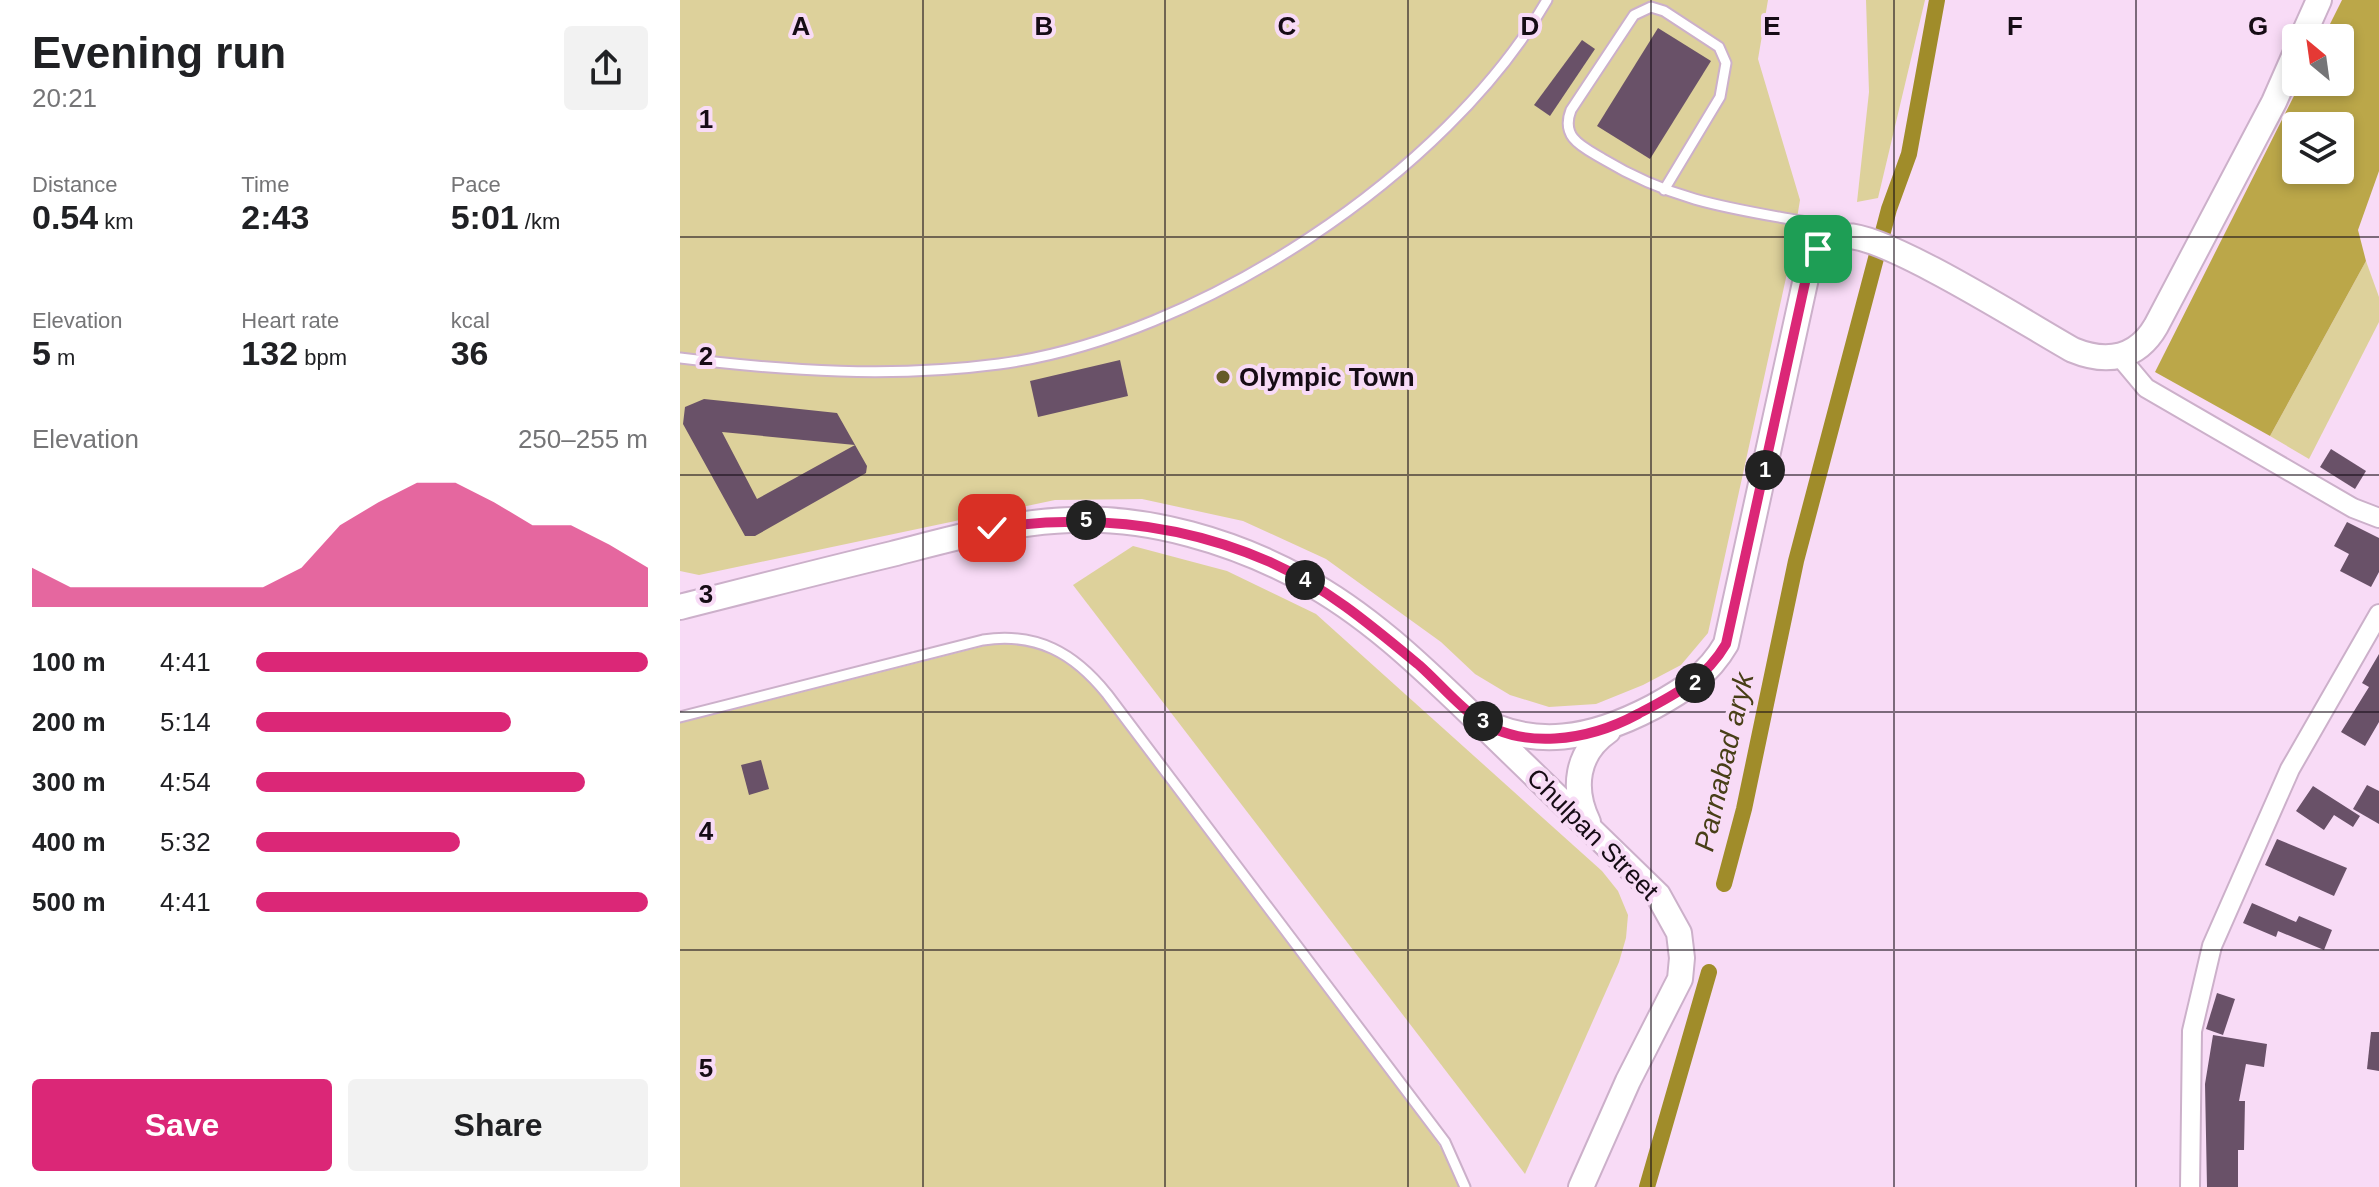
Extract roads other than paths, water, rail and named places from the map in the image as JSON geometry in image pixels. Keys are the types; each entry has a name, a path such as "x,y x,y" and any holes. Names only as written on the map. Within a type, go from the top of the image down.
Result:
{"main road":[{"path":"2308,24 2319,0"},
{"path":"1593,831 1579,797 1581,766 1591,747 1617,726 1695,682 1726,644 1808,269 1814,255 1828,241 1849,235 1901,254 2073,350 2096,358 2120,357 2142,345 2156,326 2282,84"},
{"path":"680,607 992,528 1073,519 1116,522 1158,528 1234,549 1305,580 1367,622 1472,715 1506,731 1543,738 1580,736 1617,726"},
{"name":"Chulpan Street","path":"1472,715 1658,895 1679,933 1682,958 1677,989 1628,1081 1581,1187"}],"street":[{"path":"2120,357 2146,388 2353,508 2379,518"},
{"path":"2190,1187 2192,1031 2212,946 2290,769 2379,614"}],"lane":[{"path":"680,358 794,370 966,368 1039,356 1139,327 1274,260 1353,206 1449,124 1496,73 1547,0"},
{"path":"1664,190 1720,97 1726,63 1719,47 1664,11 1651,7 1634,15 1571,110 1567,128 1573,141 1640,181 1695,202 1813,223 1828,241"},
{"path":"680,717 983,640 1027,639 1068,656 1107,694 1445,1142 1465,1187"}],"waterway":[{"name":"Parnabad aryk","path":"1724,884 1744,809 1796,561 1889,209 1909,154 1937,0"},
{"name":"Parnabad aryk","path":"1647,1187 1709,972"}],"place":[{"name":"Olympic Town","path":"1223,377"}]}
